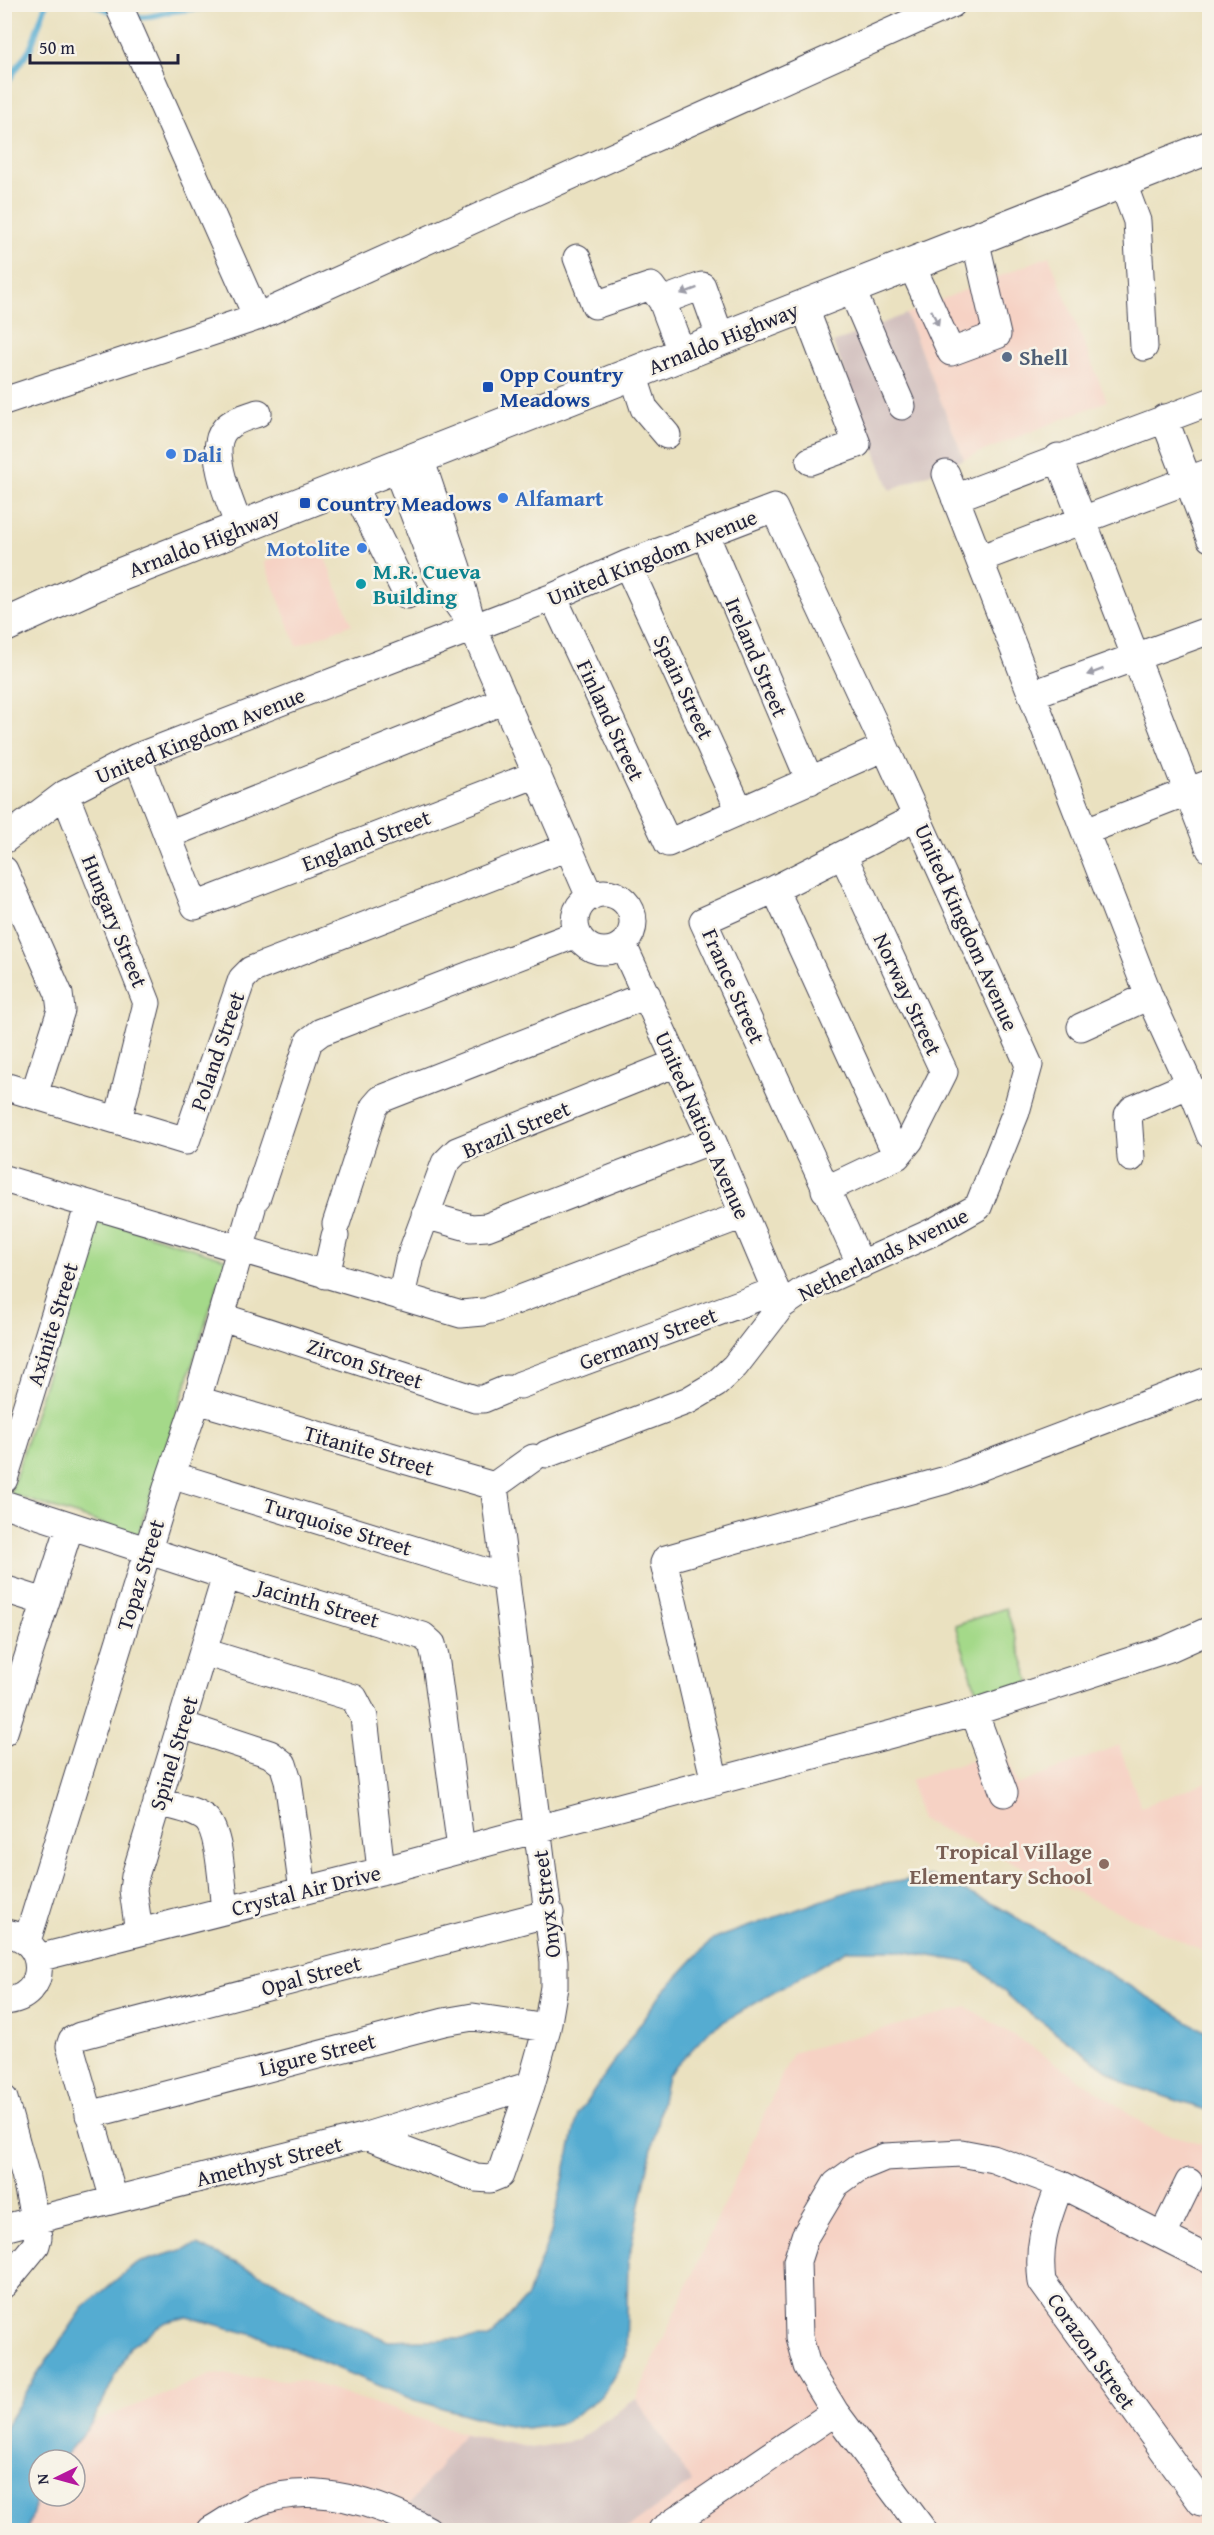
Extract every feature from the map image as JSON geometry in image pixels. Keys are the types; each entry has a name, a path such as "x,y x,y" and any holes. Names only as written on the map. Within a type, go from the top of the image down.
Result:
{"main road":[{"name":"Arnaldo Highway","path":"4,626 94,585 1209,147"}],"street":[{"path":"4,401 257,317 952,4"},
{"path":"123,16 257,317"},
{"path":"1122,181 1137,221 1144,347"},
{"path":"911,264 951,352 997,335 975,239"},
{"path":"577,258 595,305 651,286 662,301 682,354"},
{"path":"662,301 702,286 721,339"},
{"path":"851,288 902,406"},
{"path":"804,306 857,444 810,461"},
{"path":"633,374 644,408 667,435"},
{"path":"1209,402 1058,458 951,486 1034,694 1149,996 1198,1091 1209,1135"},
{"path":"240,528 220,465 217,446 225,428 258,413"},
{"path":"1164,418 1199,476 1209,538"},
{"path":"1058,458 1135,657 1198,787 1209,849"},
{"path":"408,462 437,574 473,628 590,897"},
{"path":"979,559 1199,476"},
{"path":"352,484 407,595"},
{"name":"United Kingdom Avenue","path":"4,840 65,794 137,757 553,597 627,564 774,507 1029,1065"},
{"name":"Ireland Street","path":"705,534 810,781"},
{"name":"Spain Street","path":"627,564 740,811"},
{"name":"Finland Street","path":"553,597 668,843 740,811"},
{"path":"1034,694 1209,630"},
{"path":"137,757 168,835 505,700"},
{"path":"740,811 885,747"},
{"name":"England Street","path":"168,835 195,906 537,774"},
{"path":"1086,831 1198,787"},
{"name":"Hungary Street","path":"65,794 147,1003 118,1120"},
{"name":"France Street","path":"861,1265 703,921 775,889 917,817"},
{"name":"Poland Street","path":"4,1086 186,1141 242,979 251,970 568,847"},
{"name":"Norway Street","path":"825,1190 897,1156 910,1140 944,1072 843,855"},
{"path":"4,870 59,994 61,1010 34,1095"},
{"path":"775,889 897,1156"},
{"path":"608,893 625,902 633,919 633,928 624,945 607,952 598,951 589,948 577,934 575,917 583,902 590,897 608,893"},
{"name":"Topaz Street","path":"4,2001 22,1997 37,1980 39,1969 23,1944 171,1475 197,1400 254,1202 309,1041 321,1032 577,934"},
{"name":"United Nation Avenue","path":"624,945 712,1140 779,1298"},
{"path":"326,1275 335,1230 374,1107 381,1099 647,995"},
{"path":"1081,1027 1149,996"},
{"name":"Brazil Street","path":"401,1297 410,1256 425,1215 445,1163 457,1151 676,1063"},
{"name":"Netherlands Avenue","path":"494,1486 540,1456 689,1400 716,1384 735,1366 779,1298 804,1290 938,1230 978,1207 1016,1112 1029,1065"},
{"path":"1131,1158 1128,1115 1133,1109 1198,1091"},
{"path":"425,1215 471,1228 487,1227 712,1140"},
{"path":"7,1187 89,1204 461,1314 487,1311 743,1215"},
{"name":"Axinite Street","path":"4,1479 89,1204"},
{"name":"Germany Street","path":"514,1387 779,1298"},
{"name":"Zircon Street","path":"222,1317 475,1399 483,1400 514,1387"},
{"path":"715,1782 664,1563 666,1559 946,1480 1209,1380"},
{"name":"Titanite Street","path":"197,1400 494,1486"},
{"name":"Turquoise Street","path":"171,1475 506,1578"},
{"name":"Onyx Street","path":"366,2136 476,2178 490,2179 500,2175 531,2085 547,2028 554,1987 550,1913 537,1829 494,1486"},
{"name":"Jacinth Street","path":"4,1504 226,1576 423,1636 432,1644 435,1656 461,1849"},
{"path":"4,1732 69,1526"},
{"name":"Spinel Street","path":"139,1932 134,1890 135,1876 226,1576"},
{"path":"4,1589 45,1602"},
{"name":"Crystal Air Drive","path":"23,1944 139,1932 381,1871 974,1712 1170,1648 1209,1630"},
{"path":"204,1652 354,1698 364,1717 381,1871"},
{"path":"974,1712 1004,1793"},
{"path":"182,1725 270,1754 284,1764 303,1891"},
{"path":"157,1802 206,1819 214,1832 225,1910"},
{"name":"Opal Street","path":"89,2115 70,2046 72,2040 80,2036 550,1913"},
{"name":"Ligure Street","path":"89,2115 444,2022 473,2017 547,2028"},
{"name":"Amethyst Street","path":"4,2228 366,2136 531,2085"},
{"path":"4,2099 10,2137 37,2221 38,2236 36,2245 4,2284"},
{"path":"89,2115 114,2200"},
{"path":"923,2530 835,2412 807,2366 799,2337 797,2261 805,2236 836,2184 858,2168 885,2157 961,2153 993,2159 1060,2184 1209,2260"},
{"path":"1163,2235 1189,2182"},
{"name":"Corazon Street","path":"1060,2184 1042,2235 1039,2259 1042,2282 1201,2502"},
{"path":"662,2530 835,2412"},
{"path":"211,2530 260,2502 305,2494 367,2504 428,2530"}],"shaded area":[{"name":"Shell","path":"1049,256 1107,401 964,459 906,314"},
{"path":"906,314 964,459 890,490 833,343"},
{"path":"318,541 352,624 297,646 264,562"},
{"name":"Tropical Village Elementary School","path":"1119,1745 1141,1807 1209,1781 1209,1954 921,1820 910,1780 1005,1750 1017,1785"},
{"path":"967,2007 1029,2045 1155,2131 1209,2145 1209,2530 28,2530 34,2508 87,2508 87,2448 71,2448 92,2423 213,2374 310,2382 463,2433 532,2448 577,2440 636,2399 792,2053"},
{"path":"636,2399 692,2482 625,2530 443,2530 407,2508 463,2434 532,2448 577,2440"}],"green space":[{"path":"97,1218 226,1259 138,1535 10,1494"},
{"path":"1006,1608 1030,1682 979,1699 955,1625"}],"water":[{"path":"931,1876 999,1907 1209,2034 1209,2111 1126,2084 1020,2006 972,1963 895,1950 847,1950 711,2029 667,2076 628,2262 626,2356 602,2396 563,2423 526,2428 493,2422 414,2400 262,2337 188,2317 166,2322 130,2347 92,2423 71,2448 27,2448 27,2508 34,2508 28,2530 5,2530 5,2427 35,2378 84,2307 135,2264 197,2245 271,2279 333,2316 388,2341 489,2338 526,2298 551,2233 578,2114 660,1995 713,1939 855,1889"}],"waterway":[{"path":"4,87 31,47 46,4"},
{"path":"93,4 113,12"},
{"path":"132,16 148,17 225,4"}],"place":[{"name":"Shell","path":"1007,357"},
{"name":"Opp Country Meadows","path":"488,387"},
{"name":"Dali","path":"171,454"},
{"name":"Alfamart","path":"503,498"},
{"name":"Country Meadows","path":"305,503"},
{"name":"Motolite","path":"362,548"},
{"name":"M.R. Cueva Building","path":"361,584"},
{"name":"Tropical Village Elementary School","path":"1104,1864"}]}
